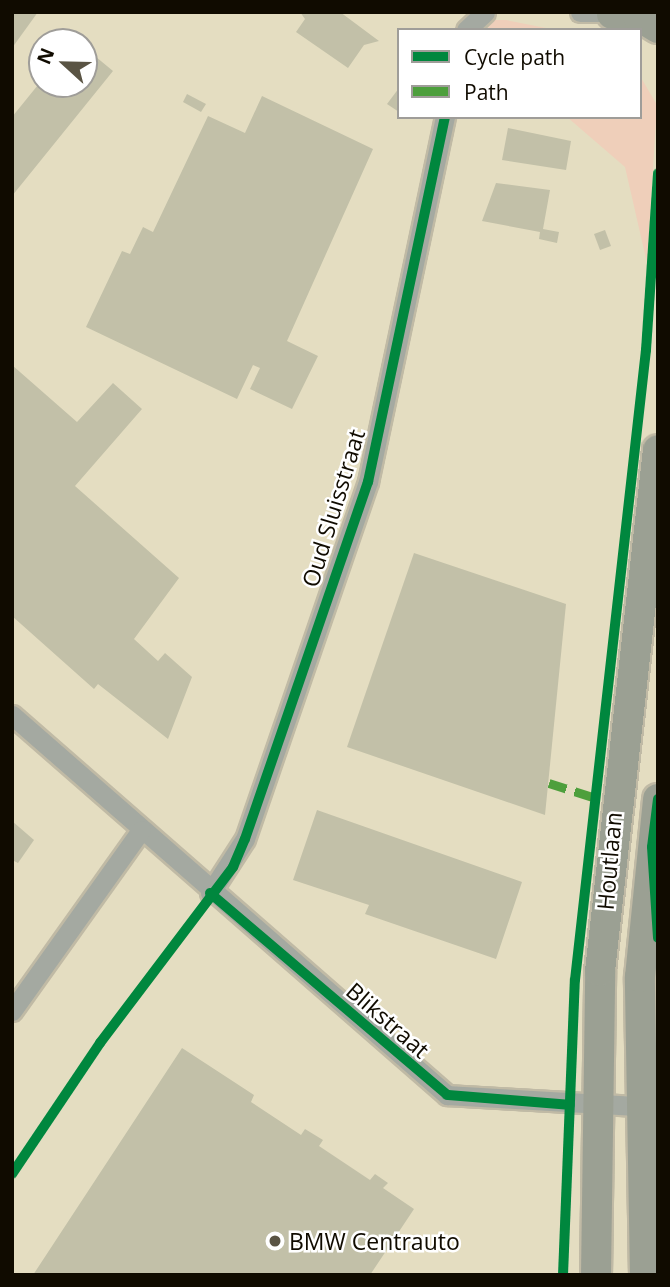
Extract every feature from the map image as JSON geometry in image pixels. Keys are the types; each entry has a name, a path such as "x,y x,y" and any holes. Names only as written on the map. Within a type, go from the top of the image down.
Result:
{"main road":[{"name":"Houtlaan","path":"593,1267 595,1105 610,842 658,450"},
{"name":"Houtlaan","path":"645,1275 640,1106 640,977 658,799"}],"street":[{"path":"468,28 485,12"},
{"path":"580,12 633,17"},
{"name":"Oud Sluisstraat","path":"210,894 246,839 368,482 444,119"},
{"name":"Blikstraat","path":"12,715 210,894 447,1095 640,1106"},
{"path":"12,1011 141,830"}],"shaded area":[{"path":"495,20 506,20 546,28 481,28"},
{"path":"642,79 657,105 647,263 625,167 569,119 642,119"}],"building":[{"path":"12,12 38,12 12,48"},
{"path":"300,12 340,12 379,41 364,45 348,68 296,32 305,19"},
{"path":"98,59 113,71 98,90"},
{"path":"397,91 397,111 387,104"},
{"path":"187,94 206,104 201,112 183,102"},
{"path":"262,96 373,149 287,341 318,356 292,409 250,389 260,368 253,365 237,399 86,327 122,251 130,254 143,227 153,232 208,116 245,133"},
{"path":"28,97 91,98 12,196 12,117"},
{"path":"508,128 571,141 566,170 502,160"},
{"path":"496,183 550,190 543,229 559,232 557,243 539,239 540,232 482,221"},
{"path":"605,230 611,246 600,250 594,234"},
{"path":"12,365 77,422 113,383 142,409 75,486 179,578 134,639 158,661 165,653 192,677 168,739 98,684 94,689 12,616"},
{"path":"414,553 566,604 545,815 347,747"},
{"path":"317,810 522,882 496,959 365,914 369,905 293,880"},
{"path":"12,821 34,840 18,863 12,860"},
{"path":"182,1048 254,1095 251,1102 301,1135 305,1129 323,1140 319,1146 370,1180 375,1174 388,1183 383,1188 414,1209 370,1275 33,1275"}],"marked path":[{"path":"549,783 593,797"}],"cycle path":[{"path":"12,1174 100,1043 233,867 245,839 368,482 445,119"},
{"path":"563,1275 575,980 646,350 658,173"},
{"path":"658,799 652,847 658,938"},
{"path":"210,893 447,1095 570,1105"}],"place":[{"name":"BMW Centrauto","path":"275,1241"}]}
